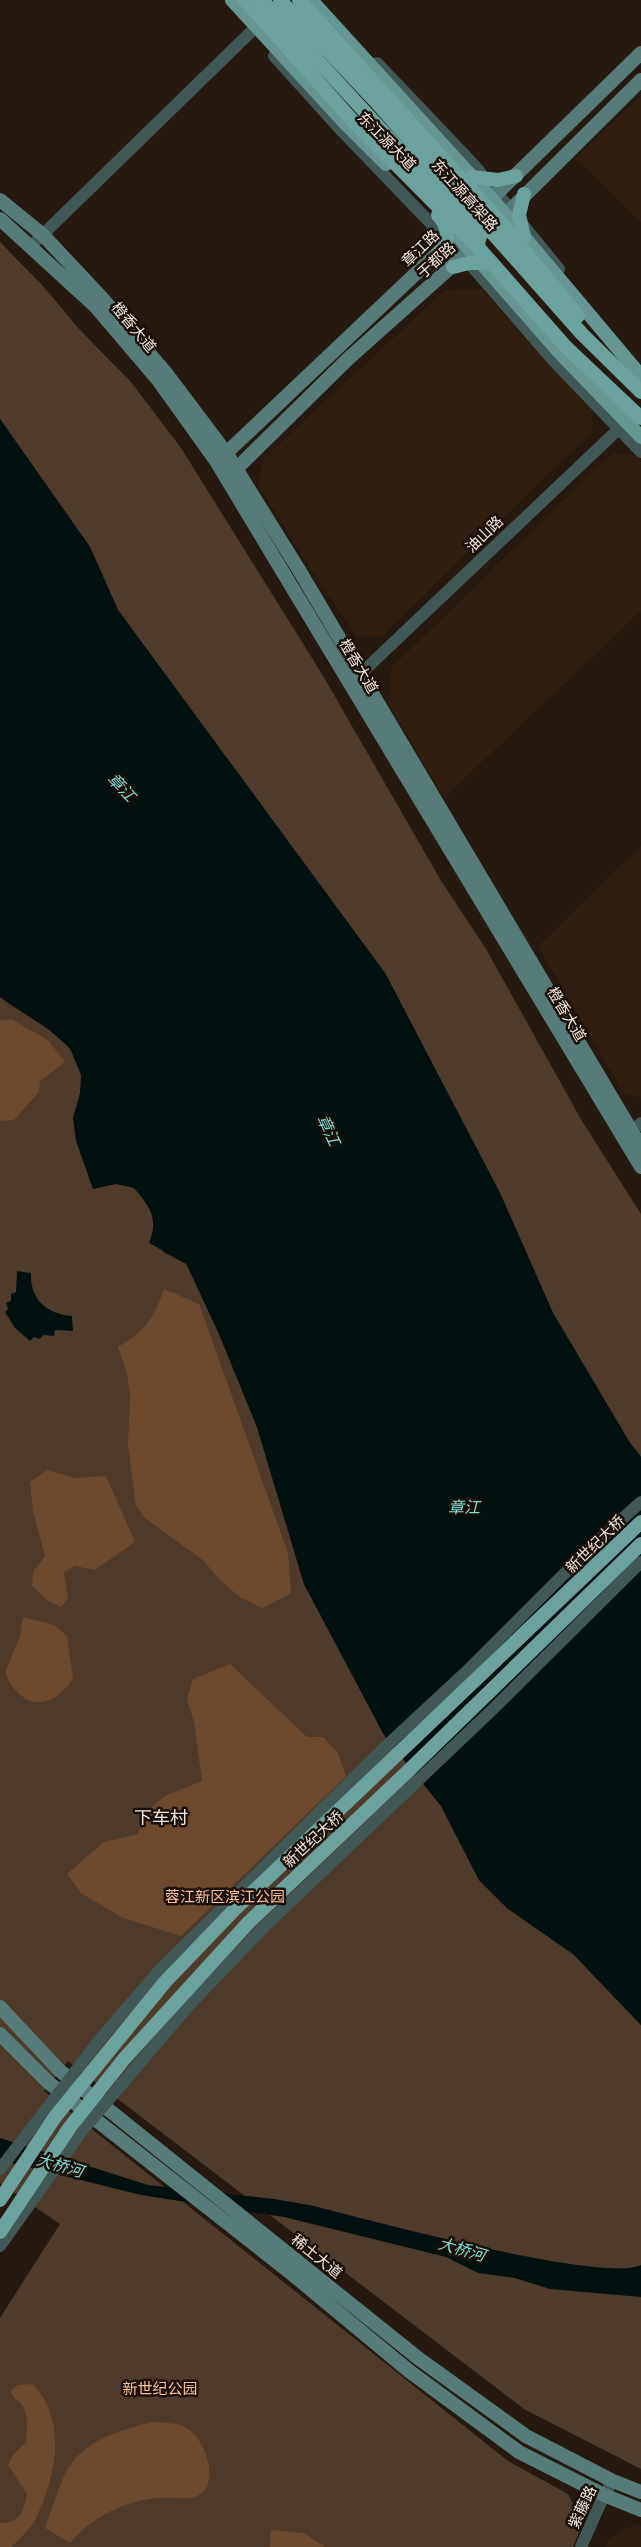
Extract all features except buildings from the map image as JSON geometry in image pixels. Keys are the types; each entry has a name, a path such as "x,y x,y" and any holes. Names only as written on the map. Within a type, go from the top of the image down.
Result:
{"highway":[{"path":"245,0 352,120 478,247 566,347 641,416"},
{"name":"东江源高架路","path":"262,0 641,416"},
{"name":"东江源高架路","path":"281,0 378,104 582,334 641,392"},
{"path":"299,0 503,225 588,328 641,387"},
{"path":"480,177 498,180 516,176"},
{"path":"517,222 524,194"},
{"path":"437,222 446,225 448,242"},
{"path":"453,267 472,260"},
{"name":"新世纪大桥","path":"0,2200 55,2117 166,1982 235,1909 641,1522"},
{"name":"新世纪大桥","path":"0,2232 70,2127 124,2059 249,1922 404,1775 641,1544"}],"main road":[{"name":"东江源大道","path":"232,0 254,28 437,222"},
{"path":"311,0 480,177 641,376"},
{"name":"章江路","path":"222,457 448,242 641,53"},
{"path":"524,194 641,80"},
{"name":"橙香大道","path":"0,200 43,235 103,298 166,373 222,457 641,1146"},
{"name":"橙香大道","path":"0,219 95,306 222,457"},
{"name":"于都路","path":"472,260 517,222"},
{"path":"448,242 472,260 623,425 641,437"},
{"name":"于都路","path":"231,474 349,358 453,267"},
{"name":"橙香大道","path":"632,1132 641,1167"},
{"name":"稀土大道","path":"0,2007 60,2070 418,2358 526,2436 613,2481 641,2492"},
{"name":"稀土大道","path":"0,2034 49,2083 292,2274 409,2371 519,2452 604,2496 641,2510"}],"street":[{"path":"224,0 254,28"},
{"path":"31,246 281,0"},
{"path":"318,0 480,177"},
{"path":"517,222 600,321 641,366"},
{"name":"油山路","path":"356,678 641,410"},
{"path":"623,425 641,452"},
{"path":"0,2169 101,2038 158,1972 381,1751 466,1672 590,1548 641,1502"},
{"path":"0,2246 81,2132 190,2004 265,1926 493,1709 641,1562"},
{"name":"紫藤路","path":"581,2547 604,2496 613,2481"}],"shaded area":[{"path":"641,96 641,222 575,158"},
{"path":"481,289 592,410 593,431 382,636 357,636 323,588 258,484 263,459 445,290"},
{"path":"612,453 633,454 641,463 641,611 444,798 389,703 391,668"},
{"path":"641,846 641,1097 624,1094 538,946"},
{"path":"11,1019 48,1040 65,1062 40,1081 39,1092 14,1120 0,1121 0,1020"},
{"path":"164,1289 199,1304 288,1553 291,1593 263,1608 241,1598 219,1579 204,1561 145,1518 136,1506 128,1445 130,1397 127,1373 118,1347 135,1335 147,1323"},
{"path":"47,1470 76,1478 106,1476 135,1542 95,1570 75,1566 64,1572 68,1598 61,1607 48,1601 32,1586 33,1572 45,1556 33,1511 30,1482"},
{"path":"23,1617 54,1625 67,1636 73,1678 56,1697 46,1701 28,1700 19,1694 11,1685 5,1672 20,1636"},
{"path":"230,1664 307,1737 323,1737 338,1753 346,1776 181,1936 123,1918 81,1893 67,1874 104,1842 138,1834 144,1813 165,1796 202,1781 194,1722 187,1699 193,1679"},
{"path":"33,2384 43,2397 50,2411 54,2426 55,2442 52,2473 34,2523 11,2547 0,2547 0,2523 12,2521 20,2515 27,2494 8,2465 13,2455 26,2442 27,2433 24,2408 11,2391 18,2385"},
{"path":"152,2422 181,2426 197,2437 207,2458 210,2474 206,2488 201,2493 190,2498 147,2499 122,2506 88,2525 70,2543 45,2528 69,2467 85,2449 117,2432"},
{"path":"635,2524 641,2526 641,2547 605,2547 609,2539"},
{"path":"271,2530 304,2533 325,2547 270,2547"}],"green space":[{"path":"0,242 43,286 80,330 131,382 181,448 322,674 440,879 486,949 582,1121 641,1214 641,1457 630,1443 553,1313 500,1193 385,973 118,610 90,547 0,419"},
{"name":"蓉江新区滨江公园","path":"0,997 49,1030 70,1050 77,1062 81,1076 81,1087 73,1118 116,1184 135,1189 146,1202 163,1252 186,1264 219,1334 257,1427 304,1584 384,1735 441,1806 479,1880 507,1908 573,1954 641,2025 641,2469 524,2409 68,2061 44,2091 508,2461 568,2494 583,2523 573,2547 0,2547 0,2318 60,2224 0,2183"}],"water":[{"name":"章江","path":"0,419 90,547 118,610 385,973 500,1193 553,1313 630,1443 641,1457 641,2025 573,1954 507,1908 479,1880 441,1806 384,1735 304,1584 257,1427 219,1334 187,1264 149,1243 153,1220 148,1207 134,1188 116,1184 93,1189 76,1141 73,1118 80,1093 81,1075 70,1048 47,1028 0,997"},
{"path":"17,1271 31,1273 33,1290 41,1304 54,1312 72,1316 73,1331 55,1330 54,1336 44,1335 39,1339 34,1337 30,1341 15,1328 5,1312 8,1309 6,1303 11,1301 11,1294 16,1292"},
{"name":"大桥河","path":"0,2138 148,2185 274,2199 309,2205 428,2235 533,2258 618,2268 641,2265 641,2297 550,2289 515,2278 478,2273 446,2257 284,2217 141,2195 0,2160"}],"district":[{"name":"下车村","path":"161,1817"}],"park label":[{"name":"新世纪公园","path":"160,2388"}]}
